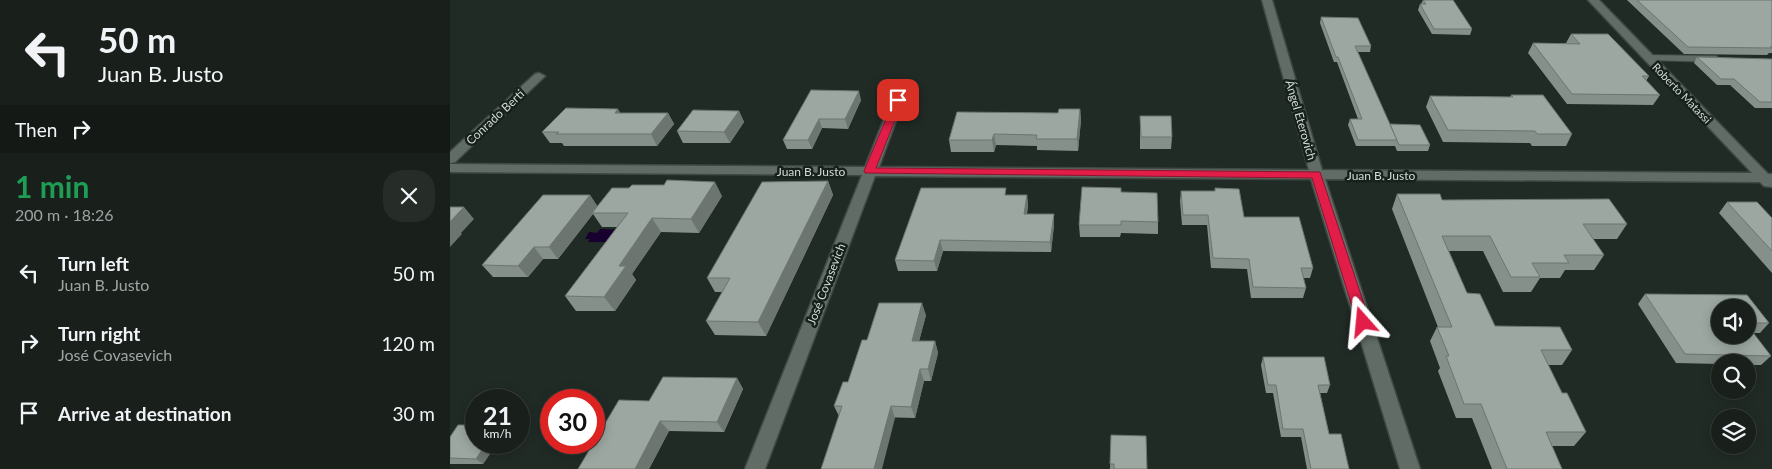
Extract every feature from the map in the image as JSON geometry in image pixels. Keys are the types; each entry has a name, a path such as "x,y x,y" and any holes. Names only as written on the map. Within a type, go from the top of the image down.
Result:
{"street":[{"name":"Ángel Eterovich","path":"1267,0 1317,175 1410,469"},
{"name":"Roberto Matassi","path":"1593,0 1770,181"},
{"name":"Conrado Berti","path":"450,159 539,76"},
{"name":"José Covasevich","path":"755,469 898,100"},
{"name":"Juan B. Justo","path":"450,168 1317,175 1770,181"}],"lane":[{"path":"1649,58 1725,59"}],"shaded area":[{"path":"600,229 622,230 613,242 588,242 590,239 585,239 589,232 597,233"}],"building":[{"path":"1423,0 1453,0 1472,29 1434,29 1420,4 1426,4"},
{"path":"1637,0 1772,0 1772,47 1770,47 1772,48 1688,47"},
{"path":"1321,17 1358,18 1371,46 1355,46 1397,140 1358,140 1350,119 1362,119"},
{"path":"1571,34 1608,34 1649,76 1642,76 1660,95 1572,94 1533,43 1580,44"},
{"path":"1697,57 1772,59 1772,102 1760,102 1734,79 1721,79"},
{"path":"811,90 859,91 845,119 819,119 808,140 783,140"},
{"path":"1511,95 1543,95 1572,134 1537,134 1535,131 1448,130 1430,96 1513,97"},
{"path":"566,108 618,109 615,113 668,113 651,134 556,134 559,132 542,132"},
{"path":"1059,109 1080,109 1077,139 1036,139 1037,135 994,134 992,140 949,140 957,112 1058,113"},
{"path":"693,110 739,111 724,132 677,131"},
{"path":"1140,116 1171,116 1172,137 1141,137"},
{"path":"1390,124 1420,125 1430,145 1399,145"},
{"path":"667,180 715,182 691,219 652,218 619,266 626,266 604,297 565,296 628,213 592,213 612,188 629,188 632,185 664,185"},
{"path":"828,181 758,322 706,321 730,278 707,278 762,182"},
{"path":"1082,187 1121,188 1121,192 1157,193 1158,222 1121,221 1121,225 1079,225"},
{"path":"921,188 1006,188 1005,195 1027,195 1024,214 1054,214 1050,242 940,240 934,261 895,260"},
{"path":"1215,188 1239,189 1244,217 1299,217 1313,268 1301,268 1306,288 1253,287 1249,259 1213,258 1208,215 1183,215 1181,191 1215,191"},
{"path":"1397,194 1440,194 1442,200 1609,199 1627,224 1583,224 1604,255 1564,255 1569,263 1532,263 1540,277 1511,277 1490,236 1442,236 1467,293 1480,294 1495,326 1560,327 1572,350 1541,350 1562,393 1567,393 1586,432 1546,432 1562,469 1507,469 1481,404 1464,404 1446,356 1449,356 1437,327 1452,327"},
{"path":"543,195 590,195 549,247 534,247 518,266 482,265"},
{"path":"1727,202 1757,202 1772,218 1772,251"},
{"path":"450,207 464,207 450,222"},
{"path":"1645,294 1747,295 1750,299 1711,299 1711,344 1756,344 1756,336 1771,356 1756,356 1756,354 1685,354"},
{"path":"879,303 922,303 912,341 935,341 928,369 920,369 911,407 891,406 874,469 821,469 842,406 834,406 843,382 848,382 862,340 867,340"},
{"path":"1756,306 1769,323 1756,323"},
{"path":"1263,357 1324,357 1330,385 1318,385 1329,434 1341,434 1349,469 1311,469 1303,429 1283,429 1276,385 1268,385"},
{"path":"663,377 737,378 717,422 660,421 635,469 578,469 587,454 605,454 605,424 619,400 649,401"},
{"path":"458,425 465,425 465,454 479,454 476,459 450,458 450,437"},
{"path":"1111,435 1146,436 1147,469 1114,469 1114,464 1110,464"}],"route":[{"path":"898,100 869,171 1317,175 1363,322"}]}
